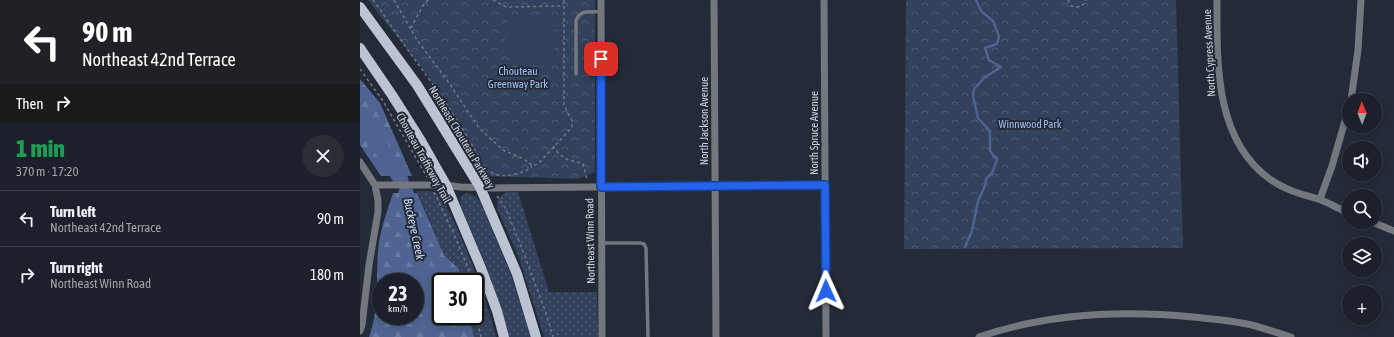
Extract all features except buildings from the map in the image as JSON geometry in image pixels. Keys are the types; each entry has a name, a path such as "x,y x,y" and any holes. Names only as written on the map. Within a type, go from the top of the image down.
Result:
{"main road":[{"name":"Northeast Chouteau Parkway","path":"360,7 417,85 480,187 517,274 536,337"},
{"path":"360,48 421,141 446,185 481,268 504,337"}],"street":[{"name":"Northeast Winn Road","path":"601,0 602,337"},
{"name":"North Jackson Avenue","path":"714,0 716,337"},
{"name":"North Spruce Avenue","path":"824,0 826,337"},
{"name":"North Cypress Avenue","path":"1218,0 1221,96 1230,125 1238,143 1254,166 1272,180 1297,193 1320,199 1342,210"},
{"path":"1352,93 1358,50 1362,0"},
{"path":"1320,199 1342,132"},
{"path":"360,162 368,172 375,185 378,200 378,212 371,247 362,325 360,331"},
{"path":"375,185 446,185 460,187 715,187 825,185"},
{"path":"1382,226 1394,230"},
{"path":"979,337 1023,324 1048,319 1138,314 1214,319 1248,324 1291,337"}],"lane":[{"path":"576,74 576,21 578,16 584,12 601,12"},
{"path":"601,243 644,244 646,248 648,337"}],"path":[{"path":"394,0 417,40 447,80 479,128 503,150 524,159 533,166"},
{"path":"411,28 422,7 428,0"},
{"path":"493,0 506,7 563,6"},
{"path":"485,171 490,171 499,175 514,174 529,170 539,162 572,127 572,121 564,105 564,0"},
{"path":"1068,0 1071,6 1077,8 1086,0"},
{"name":"Chouteau Trafficway Trail","path":"360,69 383,101 425,172 453,232 469,273"},
{"path":"553,146 566,159 583,164 586,179 601,187"},
{"path":"478,325 481,337"}],"green space":[{"name":"Chouteau Greenway Park","path":"368,0 595,0 595,172 578,179 486,176 428,76"},
{"name":"Winnwood Park","path":"906,0 1176,0 1183,248 904,249"},
{"path":"549,15 554,20 554,59 549,62 523,62 510,55 504,35 506,25 511,16"},
{"path":"360,79 380,103 412,176 381,176 360,145"},
{"path":"417,191 428,191 435,193 443,199 475,273 460,273 459,269 444,255"},
{"path":"507,192 518,192 549,292 597,292 598,337 544,337 519,258 497,208 499,198"},
{"path":"393,193 417,193 444,255 459,269 460,273 432,273 432,325 471,325 474,337 369,337 372,325 424,325 424,273 377,273 382,230"},
{"path":"467,193 475,196 481,203 510,272 531,337 509,337 486,265 461,206 461,196"},
{"path":"484,297 496,337 474,337 471,325 484,325"}],"waterway":[{"path":"965,247 972,231 978,201 985,186 986,179 992,173 997,160 990,151 990,131 978,118 973,96 974,89 984,78 1001,67 989,60 985,48 997,44 999,36 993,21 981,11 976,0"},
{"name":"Buckeye Creek","path":"360,114 401,180"},
{"name":"Buckeye Creek","path":"406,192 414,223 433,327 431,337"}],"route":[{"path":"601,59 601,187 825,185 826,291"}]}
